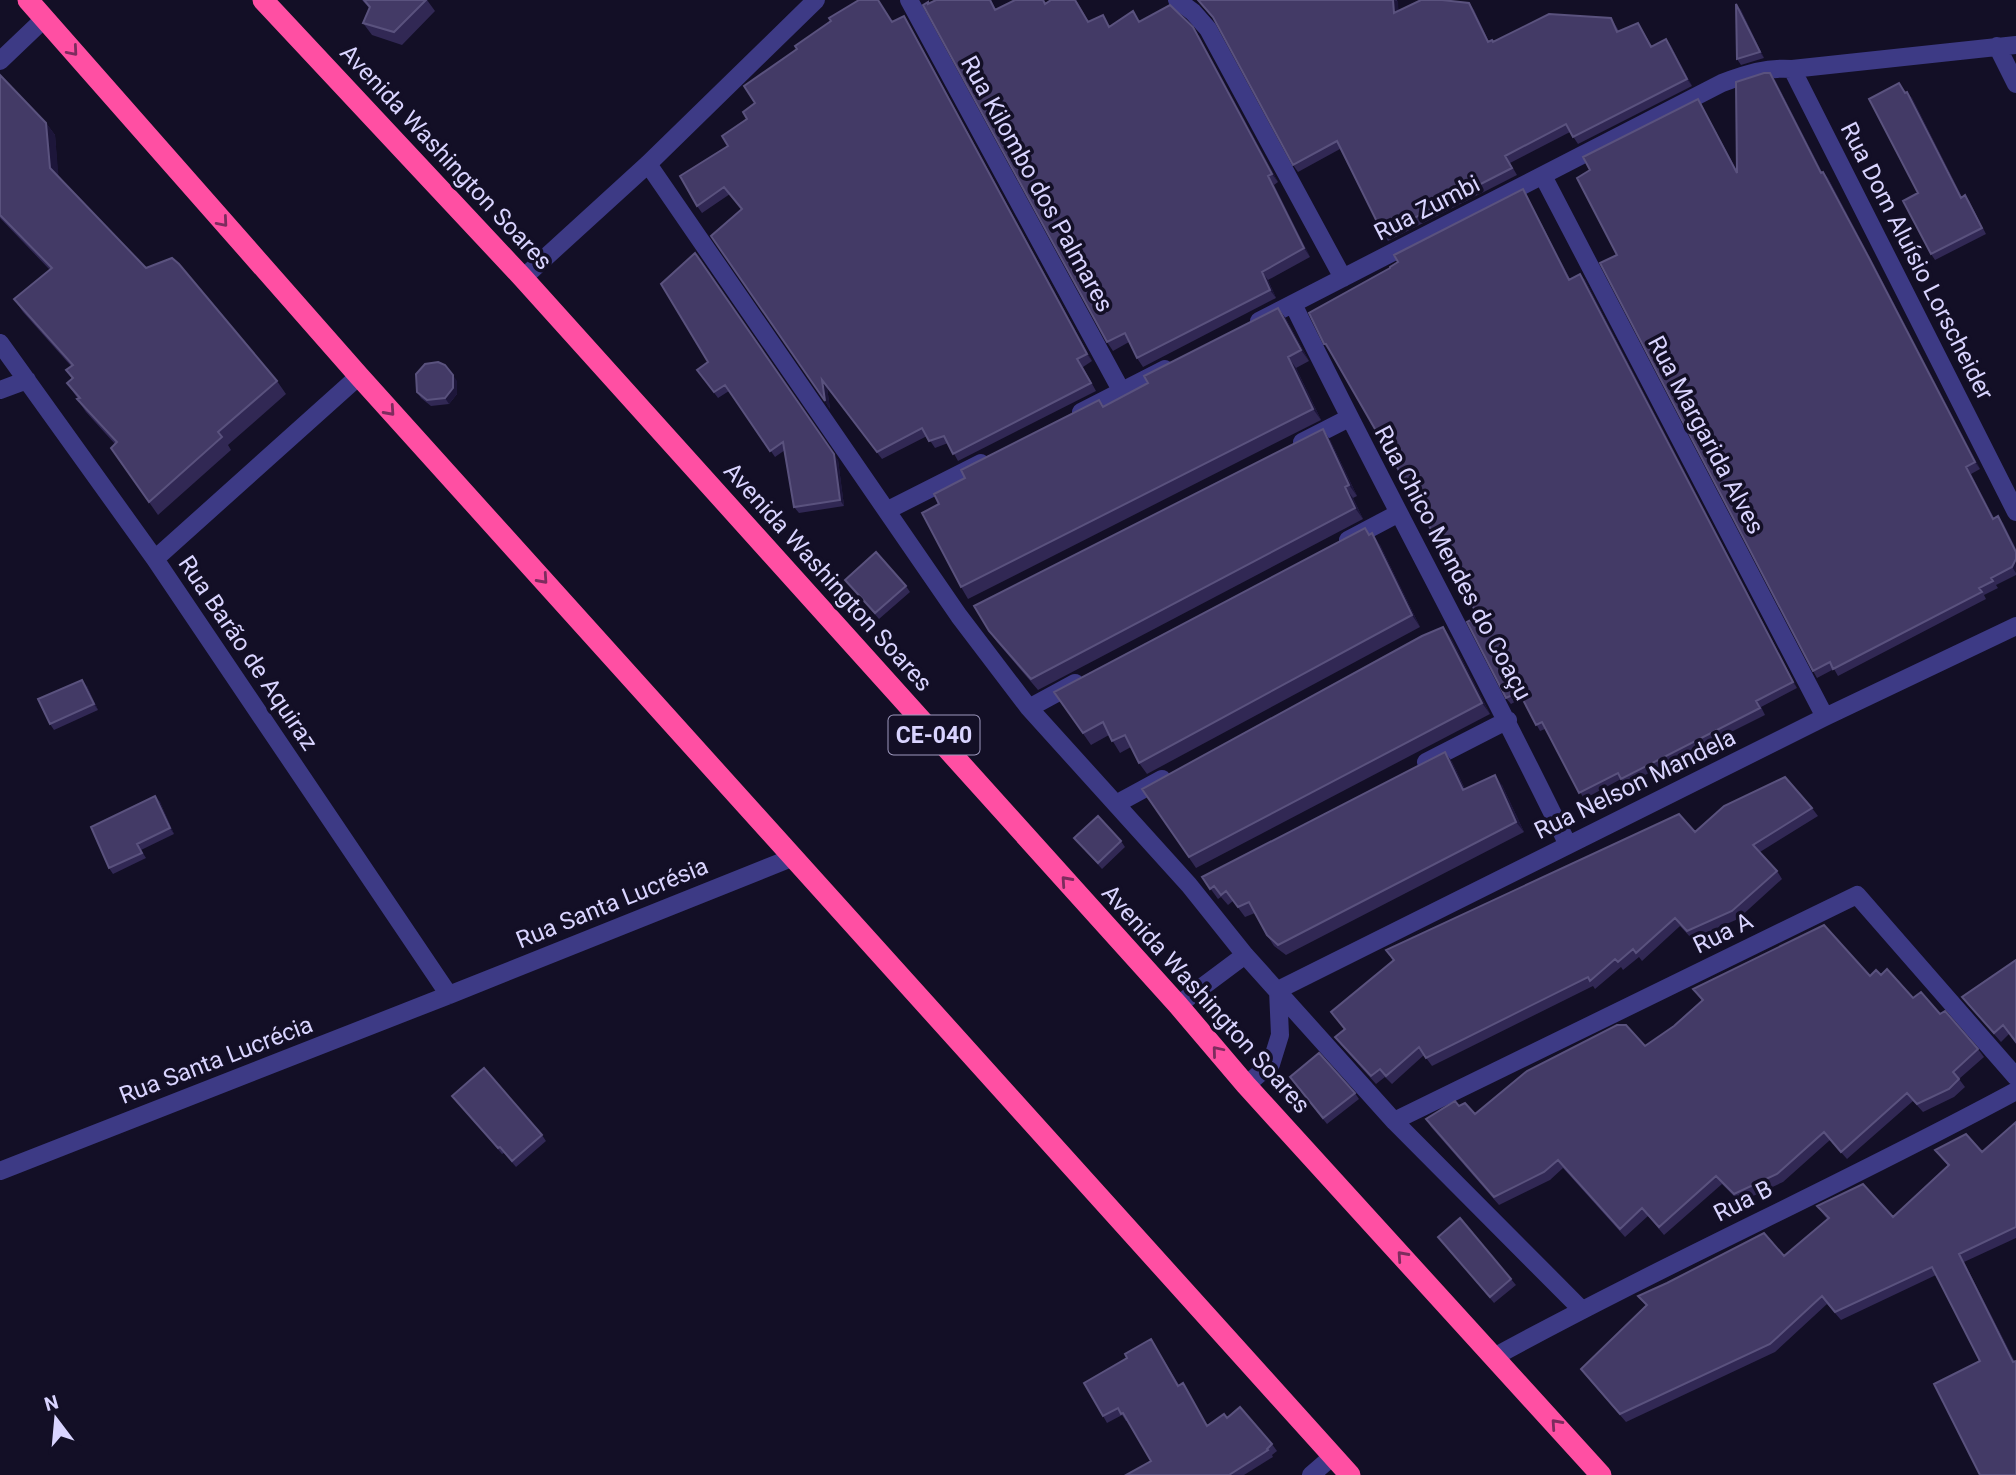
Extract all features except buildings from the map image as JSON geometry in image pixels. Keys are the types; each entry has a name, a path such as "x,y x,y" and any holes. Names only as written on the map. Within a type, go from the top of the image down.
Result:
{"highway":[{"path":"28,0 359,376 1350,1475"},
{"name":"Avenida Washington Soares","path":"263,0 281,8 1178,1005 1246,1085 1601,1475"}],"street":[{"path":"523,278 648,164 816,0"},
{"name":"Rua Kilombo dos Palmares","path":"909,0 1122,392"},
{"path":"1177,0 1193,12 1208,29 1343,278"},
{"path":"0,61 44,19"},
{"name":"Rua Zumbi","path":"1244,329 1722,83 1767,69 1793,69 2016,45"},
{"path":"1997,47 2016,84"},
{"name":"Rua Dom Aluísio Lorscheider","path":"1793,69 2016,513"},
{"path":"648,164 1029,708 1116,804 1196,882 1245,955 1394,1121 1581,1309"},
{"name":"Rua Margarida Alves","path":"1543,176 1825,717"},
{"name":"Rua Chico Mendes do Coaçu","path":"1293,304 1399,513 1449,625 1508,720 1568,845"},
{"name":"Rua Barão de Aquiraz","path":"0,343 155,559 449,995"},
{"path":"1060,423 1183,360"},
{"path":"155,559 359,376"},
{"path":"0,390 27,380"},
{"path":"1288,449 1349,418"},
{"path":"888,510 999,454"},
{"path":"1338,546 1399,513"},
{"name":"Rua Nelson Mandela","path":"1278,990 1825,717 2016,626"},
{"path":"1029,708 1091,676"},
{"path":"1410,771 1508,720"},
{"path":"1116,804 1176,771"},
{"name":"Rua Santa Lucrésia","path":"449,995 793,857"},
{"name":"Rua A","path":"1394,1121 1857,895 2016,1077"},
{"path":"1178,1005 1245,955"},
{"path":"1246,1085 1271,1065 1280,1035 1278,990"},
{"name":"Rua Santa Lucrécia","path":"0,1171 449,995"},
{"name":"Rua B","path":"1494,1357 1581,1309 1889,1157 2016,1091"},
{"path":"1311,1475 1334,1456"}]}
